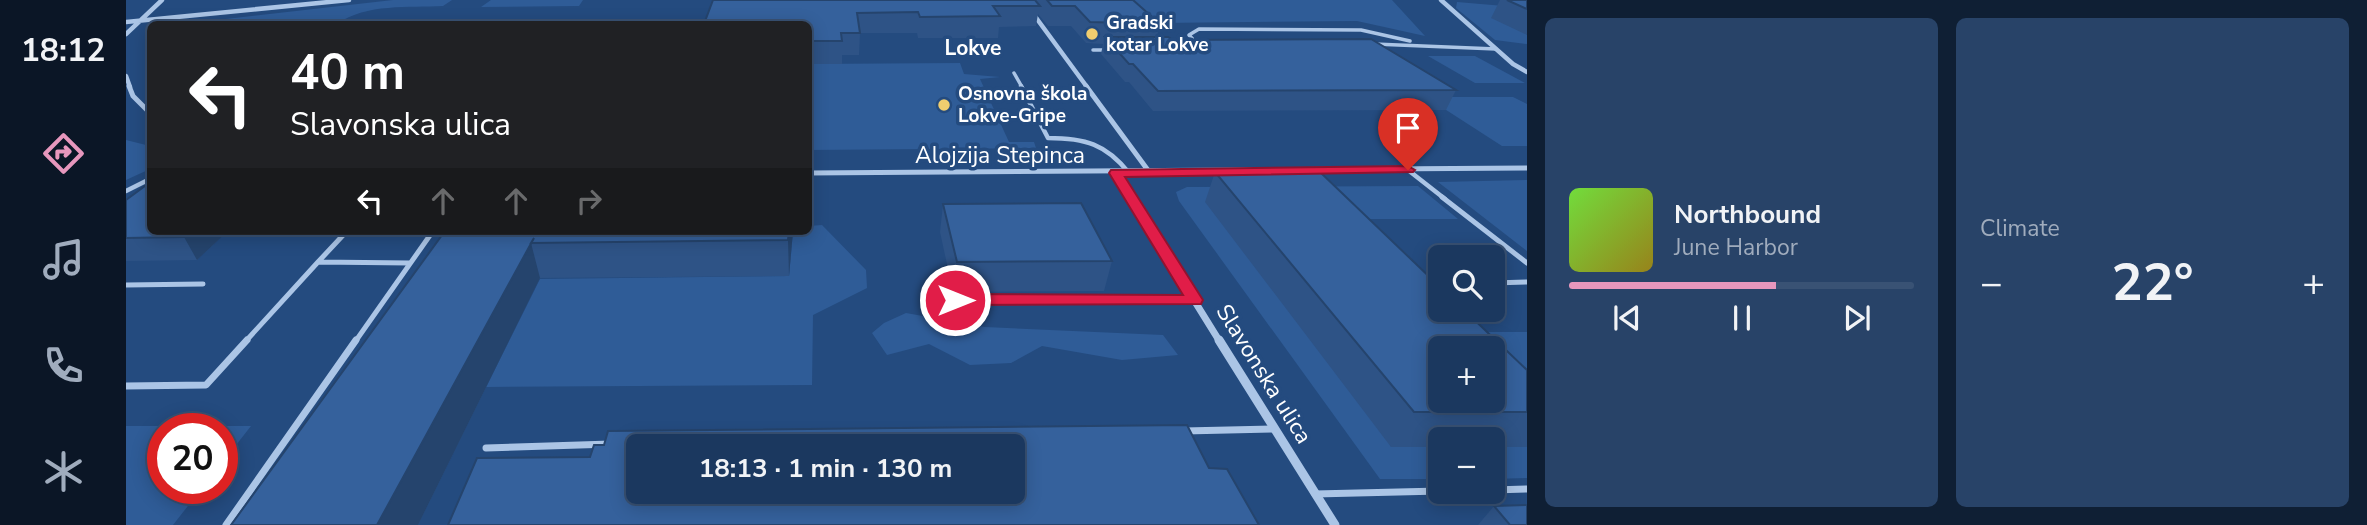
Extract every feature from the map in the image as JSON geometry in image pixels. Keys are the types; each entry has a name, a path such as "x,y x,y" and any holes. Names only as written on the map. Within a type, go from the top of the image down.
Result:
{"street":[{"path":"126,33 162,0"},
{"path":"126,22 349,0"},
{"path":"1023,0 1150,173"},
{"path":"1441,0 1496,49 1527,72"},
{"path":"126,76 129,97 147,111"},
{"name":"Alojzija Stepinca","path":"812,173 1150,173 1527,168"},
{"name":"Slavonska ulica","path":"1115,173 1335,525"}],"lane":[{"path":"1186,47 1198,45 1189,35 1199,29 1361,30 1444,49 1496,49"},
{"path":"1364,44 1420,44"},
{"path":"1093,50 1120,50"},
{"path":"1014,72 1048,138 1088,139 1101,143 1113,151 1129,173"},
{"path":"1408,170 1527,262"},
{"path":"126,191 147,180"},
{"path":"126,386 206,385 343,235"},
{"path":"226,525 430,235"},
{"path":"318,262 410,263"},
{"path":"1505,283 1527,282"},
{"path":"126,285 202,284"},
{"path":"955,300 1195,300"},
{"path":"1175,432 1275,429"},
{"path":"486,447 625,444"},
{"path":"1505,490 1527,489"},
{"path":"1315,494 1428,491"}],"shaded area":[{"path":"393,0 452,0 443,6 374,10 342,21 208,21"},
{"path":"491,0 583,0 579,6 481,7"},
{"path":"1131,0 1392,0 1425,36 1357,21 1158,23"},
{"path":"1457,2 1504,6 1527,35 1527,44 1495,40 1456,8"},
{"path":"1428,56 1475,56 1525,83 1475,83"},
{"path":"960,63 964,74 1000,77 980,79 1009,142 1034,142 1036,148 812,150 812,64"},
{"path":"1426,97 1513,97 1527,104 1527,146 1502,146"},
{"path":"126,140 147,145 147,170 126,180"},
{"path":"1527,180 1527,251 1438,182"},
{"path":"1418,186 1458,219 1323,219 1391,447 1428,447 1428,479 1380,479 1179,201 1176,192 1187,187"},
{"path":"822,225 866,270 867,288 813,315 812,385 486,387 540,279 789,276 793,235 812,235 812,226"},
{"path":"906,313 985,327 1163,335 1178,355 1122,360 1042,346 1011,363 970,365 929,344 887,355 872,333 884,323"},
{"path":"1432,332 1527,332 1527,431 1505,377 1505,336 1447,336"},
{"path":"126,426 147,426 147,504 189,504 173,525 126,525"},
{"path":"238,426 251,426 238,443"},
{"path":"1505,447 1527,447 1527,478 1505,479"}],"building":[{"path":"713,0 1035,0 1040,6 993,6 1000,16 920,17 918,12 857,13 860,33 841,33 842,41 812,41 812,21 705,21"},
{"path":"1047,0 1133,0 1160,24 1090,22 1075,6 1052,6"},
{"path":"1507,0 1527,0 1527,9"},
{"path":"1105,37 1168,37 1173,40 1371,39 1456,90 1158,91"},
{"path":"1215,172 1320,172 1428,276 1428,322 1477,322 1491,336 1428,336 1428,412 1414,412"},
{"path":"147,186 147,235 186,235 126,238 126,200"},
{"path":"1081,203 1112,261 957,262 943,204"},
{"path":"442,235 789,235 788,240 531,243 377,525 231,525"},
{"path":"1505,349 1527,370 1527,412 1505,412"},
{"path":"1187,425 1209,468 1227,469 1259,525 448,525 477,458 590,457 594,445 604,445 608,431"},
{"path":"1527,505 1527,525 1510,525 1494,506"}],"place":[{"name":"Gradski kotar Lokve","path":"1092,34"},
{"name":"Osnovna škola Lokve-Gripe","path":"944,105"}],"district":[{"name":"Lokve","path":"973,48"}],"route":[{"path":"955,300 1195,300 1115,173 1408,170"}]}
